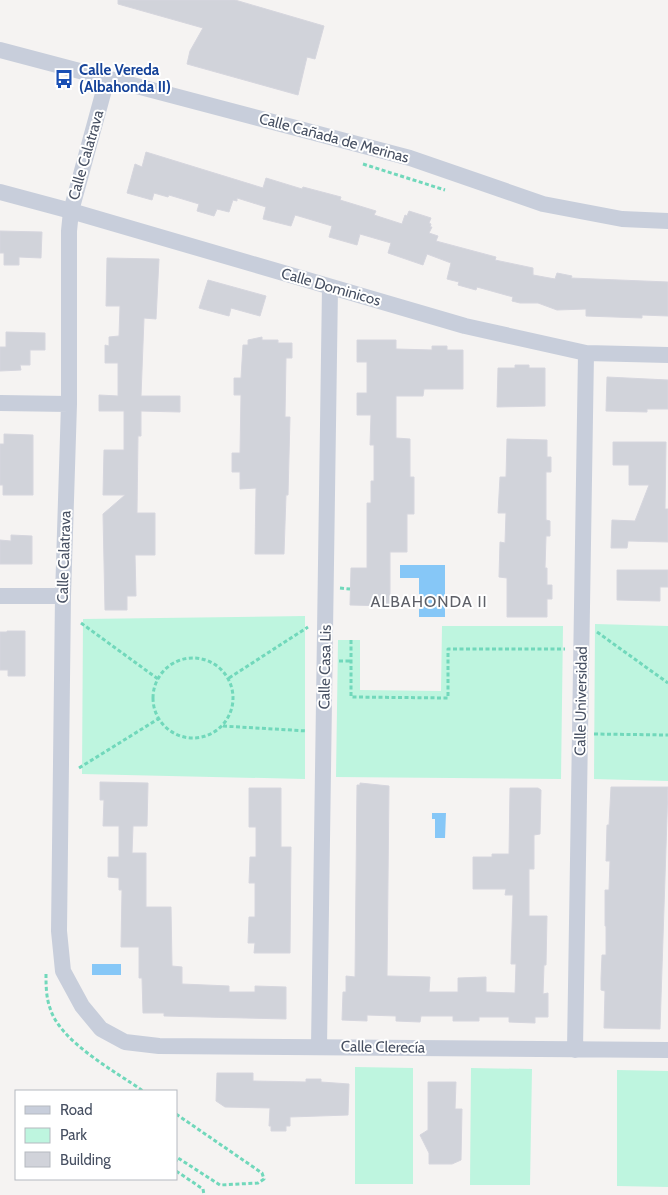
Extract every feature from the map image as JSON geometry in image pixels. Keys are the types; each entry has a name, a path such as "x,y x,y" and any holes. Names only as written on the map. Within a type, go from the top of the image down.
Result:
{"street":[{"name":"Calle Cañada de Merinas","path":"0,50 410,158 543,204 622,219 668,221"},
{"name":"Calle Calatrava","path":"101,1029 82,1006 63,971 59,931 63,596 69,404 69,231 71,211 107,79"},
{"name":"Calle Dominicos","path":"0,192 465,326 586,353 668,355"},
{"name":"Calle Casa Lis","path":"319,1047 330,287"},
{"name":"Calle Universidad","path":"575,1050 586,353"},
{"path":"0,403 69,404"},
{"path":"0,596 63,596"},
{"name":"Calle Clerecía","path":"101,1029 126,1042 159,1046 668,1050"}],"path":[{"path":"355,162 454,192"},
{"path":"81,622 158,679"},
{"path":"229,678 308,627"},
{"path":"592,629 668,683"},
{"path":"351,640 351,697 448,698 448,649 565,649"},
{"path":"187,658 200,658 211,662 222,669 229,678 234,704 230,716 223,726 213,734 201,738 188,738 176,735 158,719 153,706 153,692 158,679 165,669 175,662 187,658"},
{"path":"337,661 351,661"},
{"path":"79,768 158,719"},
{"path":"223,726 307,730"},
{"path":"591,734 668,735"},
{"path":"178,1115 262,1174 264,1179 258,1183 220,1185 178,1158"},
{"path":"178,1172 203,1189 204,1195"}],"green space":[{"path":"305,616 305,779 82,774 83,619"},
{"path":"595,624 668,626 668,781 594,779"},
{"path":"442,626 563,626 561,779 336,777 338,640 360,640 360,690 441,691"},
{"path":"355,1067 413,1068 413,1184 355,1184"},
{"path":"471,1068 532,1069 530,1185 470,1185"},
{"path":"617,1070 668,1071 668,1187 617,1186"}],"water":[{"path":"400,565 445,565 445,617 419,617 419,578 400,578"},
{"path":"432,813 446,813 445,838 435,838 435,819 432,819"},
{"path":"92,964 121,964 121,975 92,975"}],"building":[{"path":"118,0 235,0 324,26 315,59 307,57 298,95 187,64 190,51 203,28 118,4"},
{"path":"146,152 263,188 266,178 302,189 303,187 341,197 340,200 376,211 374,215 402,224 405,215 407,216 409,211 431,218 429,223 431,224 430,227 432,227 429,233 438,236 436,241 496,257 495,260 533,268 533,275 555,279 557,273 572,276 571,278 668,282 668,316 642,315 642,318 586,316 586,309 557,310 538,303 520,303 512,301 513,297 477,287 476,290 458,285 459,282 447,279 451,263 427,254 423,265 388,253 391,243 360,234 357,245 329,237 332,226 302,217 295,215 291,226 263,219 266,207 237,198 237,201 233,200 229,212 217,209 214,216 197,211 199,204 169,195 168,197 154,193 152,200 127,193 135,164 142,167"},
{"path":"0,231 42,232 41,258 19,257 19,265 4,265 4,253 0,253"},
{"path":"107,258 159,259 156,319 144,318 141,396 180,396 180,412 141,411 141,436 138,436 137,513 155,513 155,555 135,555 136,596 127,596 127,610 105,610 103,514 125,495 103,495 104,450 124,450 124,411 99,411 99,395 118,396 118,363 105,363 105,345 109,346 109,337 119,336 120,306 106,306"},
{"path":"208,280 266,296 260,316 231,308 229,316 199,308"},
{"path":"6,332 45,333 45,350 30,350 30,365 20,365 21,370 0,371 0,347 6,347"},
{"path":"262,337 262,340 278,340 278,343 292,343 292,358 286,358 285,417 290,417 284,554 255,554 256,488 240,489 240,472 232,472 232,453 240,453 241,395 234,395 234,378 241,378 243,345 248,345 248,340"},
{"path":"357,340 396,340 396,349 432,350 432,346 447,346 447,350 463,350 463,389 424,389 423,396 396,396 396,438 410,439 410,477 414,477 414,514 407,514 407,552 390,552 390,606 350,605 351,568 367,568 367,503 371,503 371,481 374,481 374,445 370,445 371,415 357,415 357,393 367,393 367,362 357,362"},
{"path":"515,365 529,365 529,368 545,368 545,406 497,407 498,368 515,368"},
{"path":"607,377 668,380 668,409 647,409 647,412 606,411"},
{"path":"4,434 33,435 33,495 3,495 3,485 0,485 0,444 4,444"},
{"path":"507,439 547,440 547,457 551,457 551,472 546,472 546,520 550,521 550,536 546,536 545,568 547,568 547,585 552,585 552,599 547,599 547,617 507,617 507,578 499,577 500,542 505,543 506,513 498,513 500,477 506,477"},
{"path":"613,442 666,442 665,509 668,509 668,542 628,541 627,548 611,548 612,520 635,521 649,485 629,485 629,465 613,465"},
{"path":"11,535 32,536 32,564 0,564 0,540 11,541"},
{"path":"617,570 668,570 668,587 660,587 660,601 617,600"},
{"path":"25,631 25,676 8,676 8,670 0,670 0,632"},
{"path":"100,782 148,783 147,826 133,826 132,853 146,853 146,907 171,907 172,966 182,967 182,984 229,986 229,992 255,992 255,986 286,987 286,1019 164,1016 164,1013 143,1013 142,978 139,978 139,947 121,947 122,890 119,890 119,878 108,877 108,857 119,857 119,826 103,826 104,800 100,800"},
{"path":"360,783 389,786 387,976 430,977 429,992 458,992 458,978 486,977 486,992 515,993 516,964 511,964 513,895 505,895 506,889 473,889 473,857 492,857 492,854 509,854 510,788 538,788 541,790 540,834 534,835 534,869 529,869 529,916 547,916 546,965 544,965 543,994 548,993 548,1017 535,1017 535,1023 509,1022 509,1017 479,1017 479,1021 453,1021 453,1016 421,1016 420,1022 396,1021 396,1016 367,1015 367,1021 342,1020 343,992 346,992 346,976 355,977 357,785 360,785"},
{"path":"611,787 668,787 660,1029 604,1028 605,991 601,990 601,979 602,955 606,955 605,890 609,890 610,861 606,861"},
{"path":"249,788 281,788 281,847 291,847 290,953 254,953 255,943 248,943 249,917 255,917 255,883 249,883 250,857 256,857 256,827 249,827"},
{"path":"217,1073 253,1073 253,1081 306,1082 306,1079 321,1079 321,1082 349,1084 348,1115 290,1117 290,1126 286,1126 286,1131 271,1131 271,1126 269,1126 270,1108 225,1107 216,1101"},
{"path":"428,1082 456,1082 455,1109 462,1109 461,1160 452,1164 429,1164 429,1153 420,1135 428,1130"}],"place":[{"name":"Calle Vereda (Albahonda II)","path":"64,79"}],"district":[{"name":"ALBAHONDA II","path":"429,601"}]}
